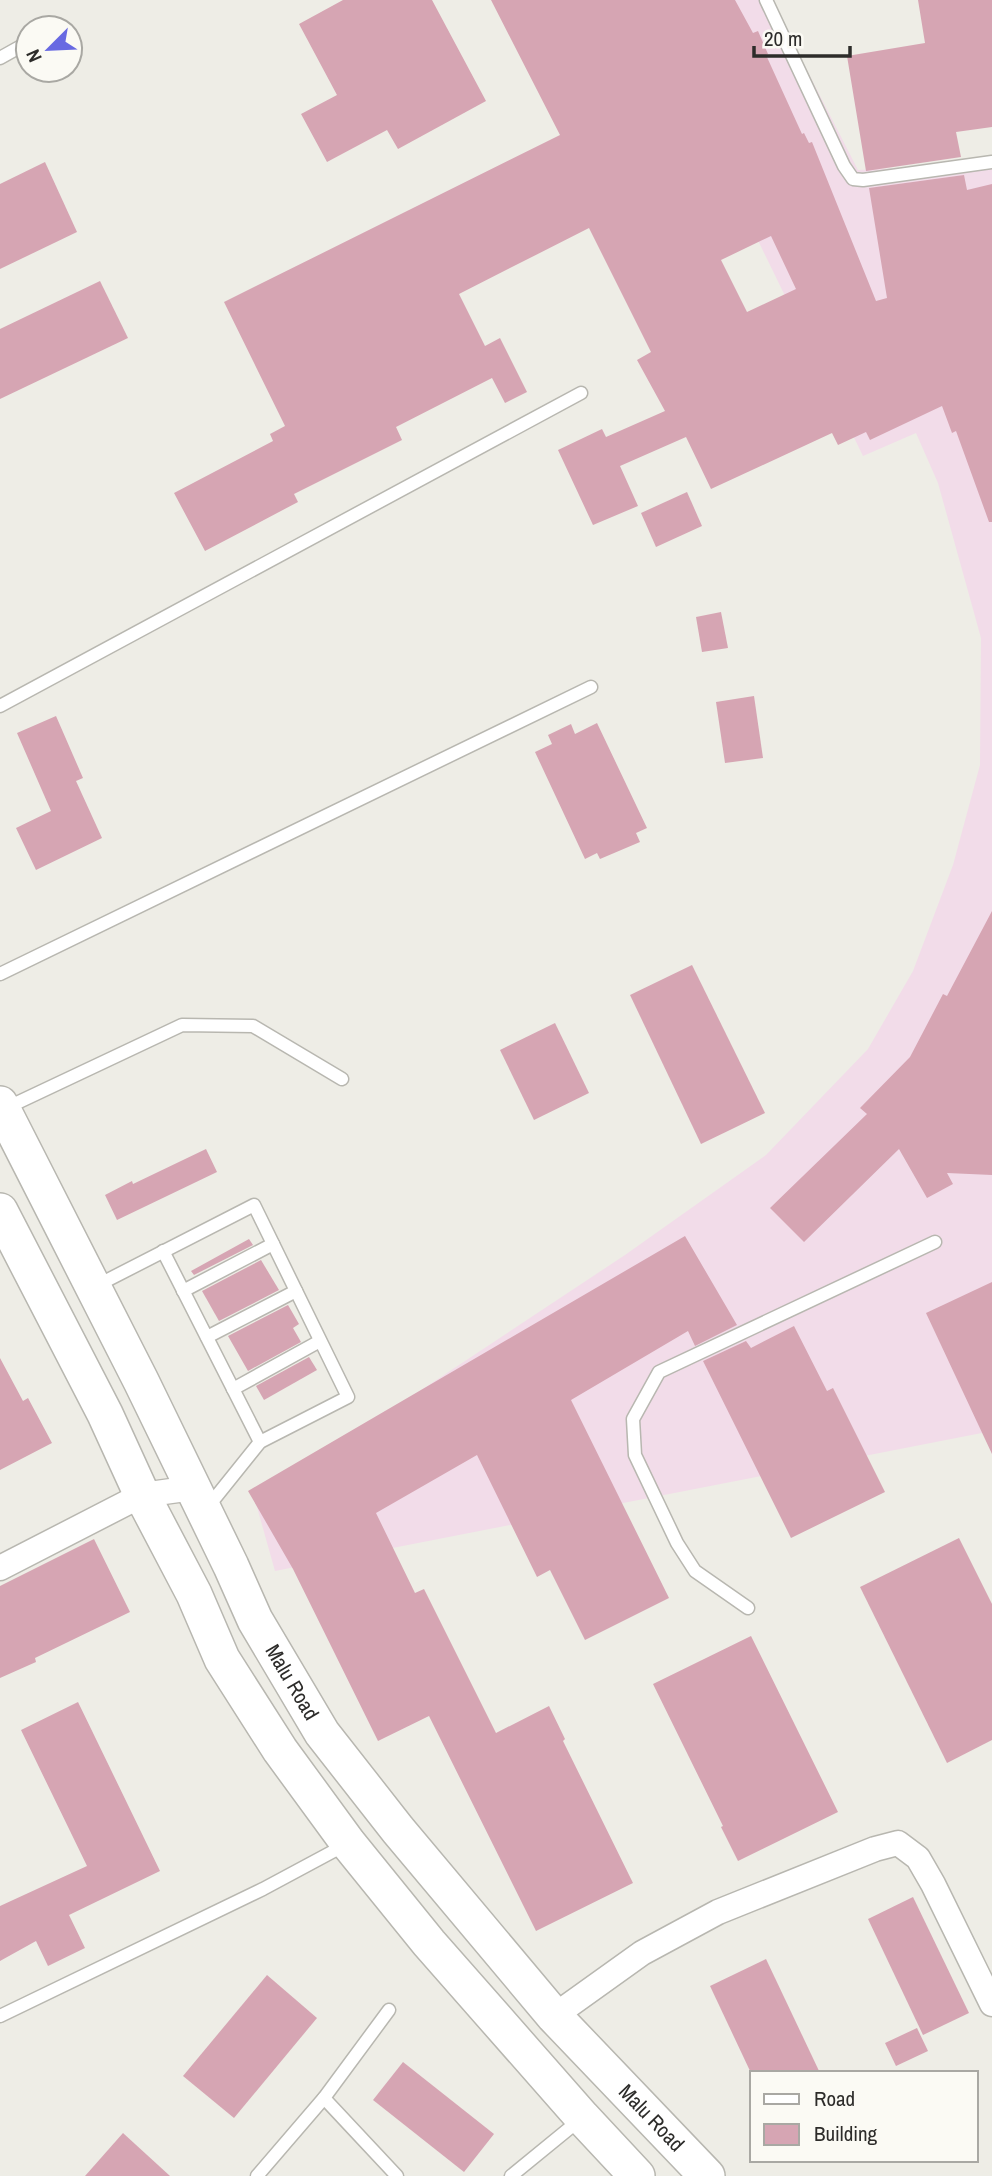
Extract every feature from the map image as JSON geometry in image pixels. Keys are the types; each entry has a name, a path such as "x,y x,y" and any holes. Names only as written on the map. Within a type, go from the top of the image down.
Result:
{"main road":[{"name":"Malu Road","path":"1,1107 199,1500 255,1620 322,1733 398,1830 554,2016 707,2176"},
{"path":"0,1211 105,1414 142,1495 194,1594 222,1659 280,1750 348,1843 429,1942 637,2176"},
{"path":"645,2176 676,2142"}],"street":[{"path":"0,1568 142,1495 199,1500"},
{"path":"554,2016 642,1953 718,1912 875,1849 898,1843 918,1858 992,2004"}],"lane":[{"path":"766,0 844,166 853,179 863,180 992,162"},
{"path":"0,706 581,393"},
{"path":"0,974 591,687"},
{"path":"1,1107 182,1025 253,1026 342,1079"},
{"path":"93,1287 254,1205 348,1396 260,1442 199,1500"},
{"path":"748,1608 695,1571 677,1542 635,1455 633,1419 659,1372 934,1242"},
{"path":"183,1291 273,1244"},
{"path":"163,1251 260,1442"},
{"path":"207,1337 296,1291"},
{"path":"233,1389 320,1341"},
{"path":"0,2016 263,1889 348,1843"},
{"path":"257,2176 324,2098 389,2010"},
{"path":"324,2098 397,2176"},
{"path":"511,2176 582,2117"}],"shaded area":[{"path":"618,0 771,0 858,170 992,164 992,1431 275,1571 255,1500 625,1255 766,1155 868,1049 913,971 953,865 980,765 981,638 938,483 916,433 863,456 675,70"}],"building":[{"path":"343,0 432,0 486,101 398,149 387,130 327,162 301,114 337,95 299,24"},
{"path":"491,0 735,0 753,33 758,31 802,134 804,133 809,143 812,142 876,301 887,298 869,188 964,175 967,190 992,184 992,522 989,522 956,431 952,433 942,406 870,440 866,432 838,445 832,433 711,489 686,437 620,466 638,506 593,525 558,450 602,429 606,437 665,411 637,360 651,352 589,228 459,294 485,346 500,338 527,392 505,403 492,378 396,427 402,440 294,494 298,502 205,551 174,493 273,441 270,434 285,426 224,302 560,135","holes":["771,236 796,289 747,312 721,260"]},
{"path":"918,0 992,0 992,127 956,132 961,157 866,171 847,56 925,43"},
{"path":"45,162 77,232 0,269 0,184"},
{"path":"100,281 128,338 0,399 0,329"},
{"path":"687,492 702,526 656,547 641,513"},
{"path":"721,612 728,648 702,652 696,617"},
{"path":"754,696 763,758 725,763 716,702"},
{"path":"56,716 83,778 76,781 102,838 36,870 16,828 51,811 17,733"},
{"path":"597,723 647,828 636,833 640,842 600,859 597,853 585,859 535,752 552,744 548,735 571,724 575,734"},
{"path":"992,911 992,1175 947,1173 953,1184 927,1198 899,1149 804,1242 770,1208 867,1114 860,1108 910,1057 943,994 947,996"},
{"path":"692,965 765,1113 701,1144 630,995"},
{"path":"555,1023 589,1093 534,1120 500,1050"},
{"path":"206,1149 217,1172 117,1220 105,1195"},
{"path":"685,1236 737,1325 695,1346 688,1331 571,1400 669,1598 585,1640 550,1570 537,1577 477,1455 376,1513 415,1593 424,1589 496,1733 549,1706 565,1739 563,1741 633,1883 536,1931 429,1716 378,1741 293,1569 248,1491"},
{"path":"249,1239 253,1245 194,1275 191,1271"},
{"path":"261,1260 279,1290 219,1321 202,1291"},
{"path":"992,1282 992,1454 926,1313"},
{"path":"288,1305 299,1324 293,1328 301,1342 248,1371 228,1336"},
{"path":"794,1326 827,1391 833,1388 885,1492 791,1538 703,1361 746,1341 751,1348"},
{"path":"309,1357 317,1370 264,1400 256,1386"},
{"path":"0,1358 23,1401 28,1398 52,1443 0,1470"},
{"path":"959,1538 992,1604 992,1740 947,1763 860,1587"},
{"path":"94,1539 130,1612 0,1678 0,1586"},
{"path":"751,1636 838,1812 738,1861 653,1684"},
{"path":"78,1702 160,1871 69,1915 85,1948 48,1966 36,1941 0,1961 0,1906 87,1866 21,1730"},
{"path":"913,1897 969,2013 923,2035 868,1919"},
{"path":"766,1959 819,2071 750,2071 710,1986"},
{"path":"267,1975 317,2018 234,2118 183,2076"},
{"path":"917,2028 928,2051 896,2066 885,2043"},
{"path":"403,2062 494,2134 464,2172 373,2100"},
{"path":"123,2133 170,2176 85,2176"}]}
